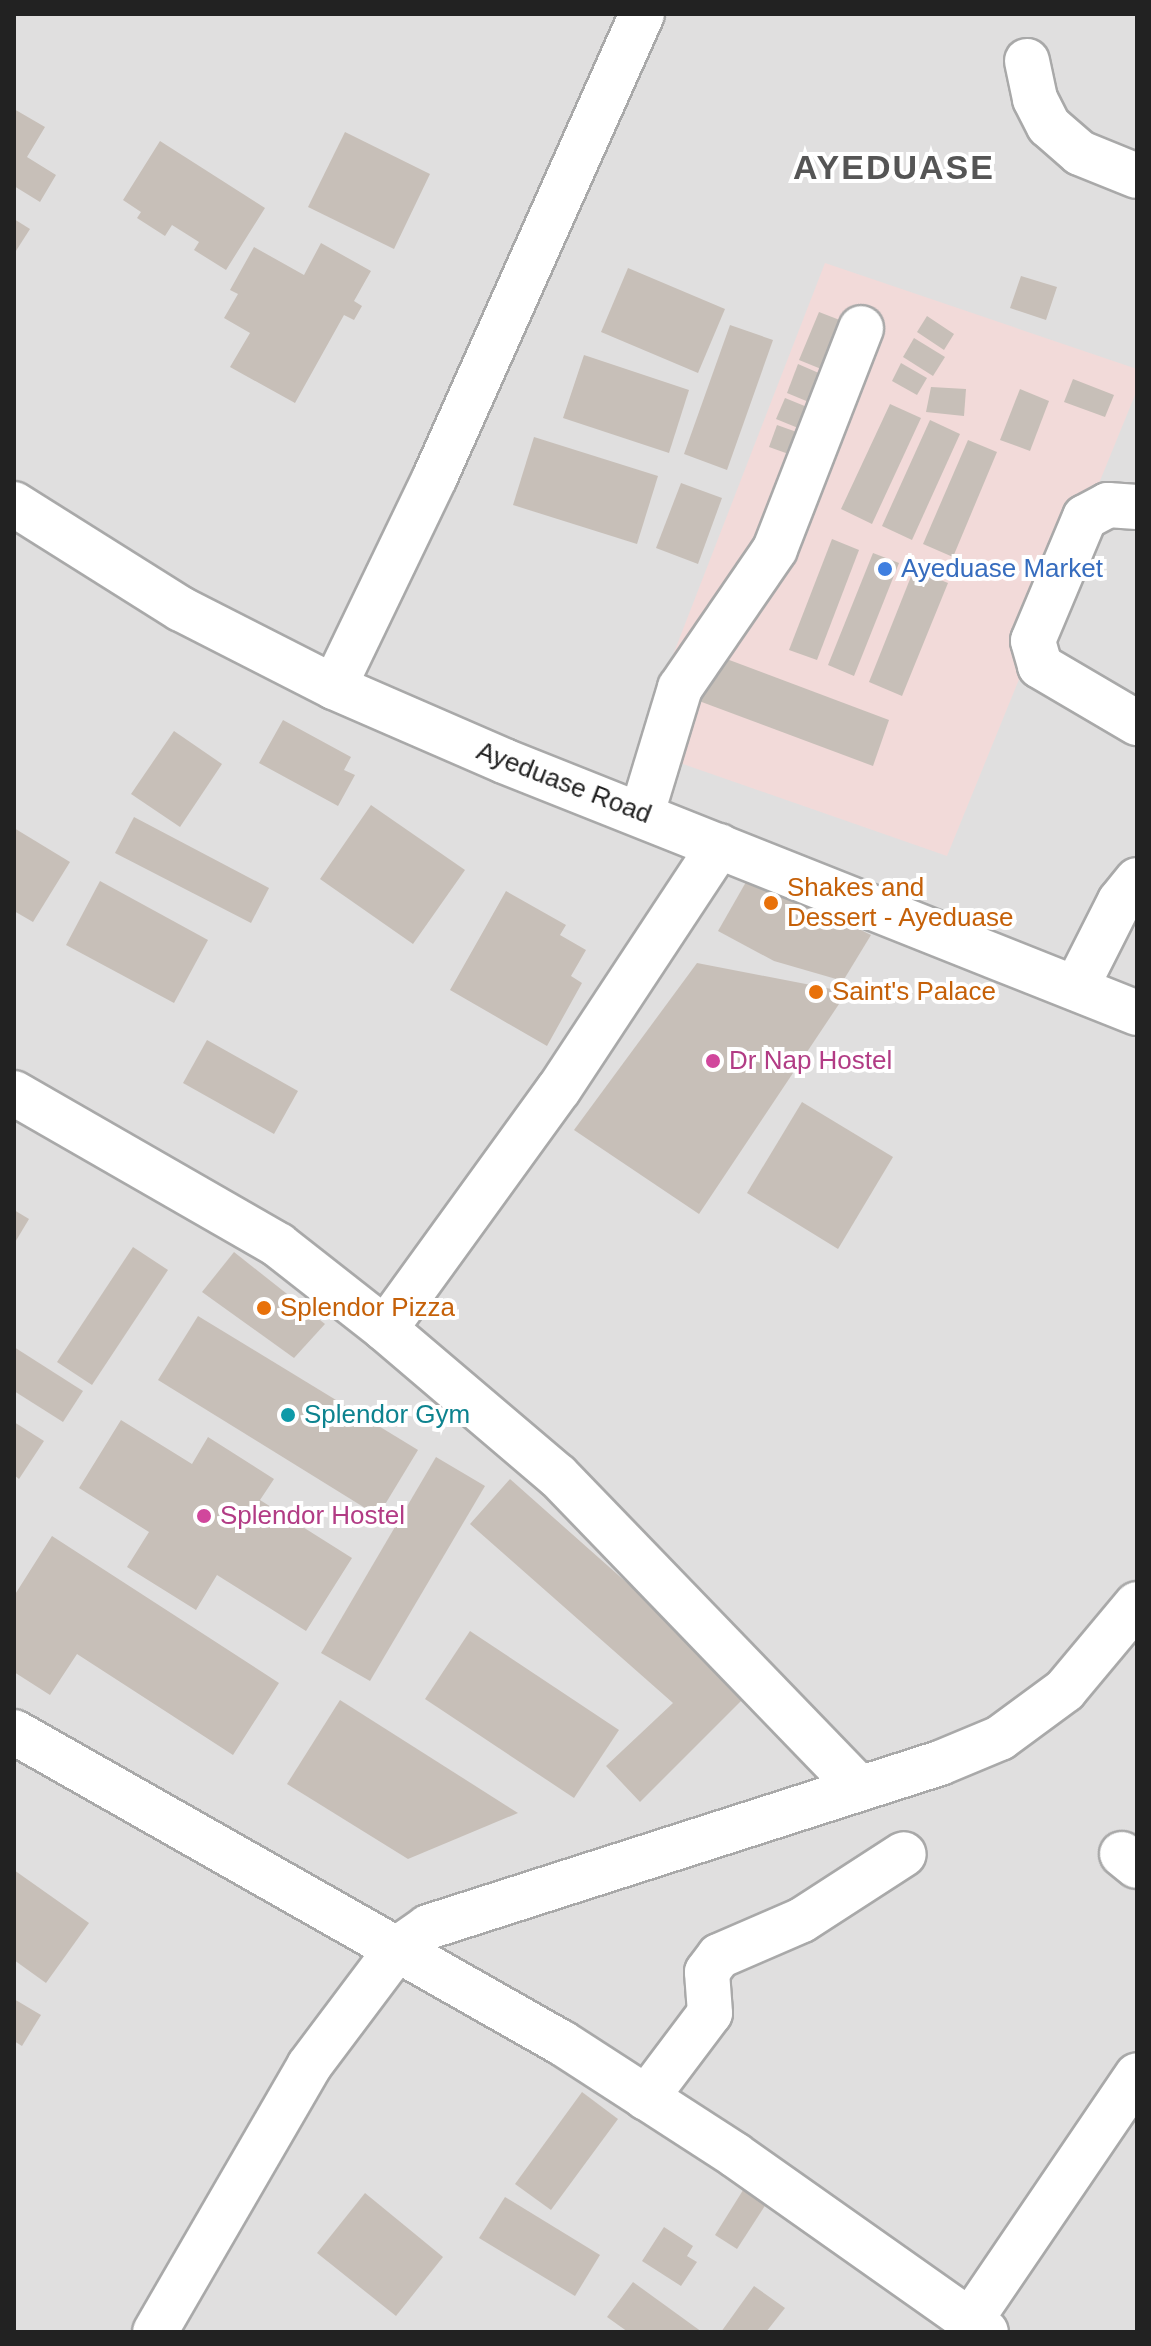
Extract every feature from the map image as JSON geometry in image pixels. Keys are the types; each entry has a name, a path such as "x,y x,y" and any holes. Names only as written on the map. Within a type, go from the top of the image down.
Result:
{"street":[{"path":"334,687 435,477 642,14"},
{"path":"1027,61 1035,99 1049,126 1080,153 1137,176"},
{"path":"642,813 680,688 775,549 861,328"},
{"name":"Ayeduase Road","path":"14,504 181,609 334,687 504,761 642,813 1137,1013"},
{"path":"1137,507 1108,505 1085,517 1033,641 1040,666 1137,723"},
{"path":"385,1329 559,1089 719,846"},
{"path":"1076,988 1120,901 1137,880"},
{"path":"14,1093 278,1245 385,1329 558,1476 859,1788"},
{"path":"155,2332 309,2066 397,1949 428,1927 859,1788 1000,1738 1065,1690 1137,1604"},
{"path":"14,1732 397,1949 646,2098 978,2326 1137,2075"},
{"path":"646,2098 710,2013 707,1972 719,1956 802,1920 904,1854"}],"shaded area":[{"path":"14,14 1137,14 1137,2332 14,2332"},
{"name":"Ayeduase Market","path":"825,263 1137,369 1137,390 947,856 637,748"}],"building":[{"path":"14,109 45,127 27,157 56,175 40,202 14,186"},
{"path":"345,132 430,174 394,249 308,207"},
{"path":"160,141 265,208 226,270 194,250 199,242 172,225 165,236 137,218 141,212 123,200"},
{"path":"14,219 30,229 14,254"},
{"path":"321,243 371,271 354,301 362,306 354,320 344,315 295,403 230,367 250,333 224,318 238,294 230,290 254,247 304,275"},
{"path":"628,268 725,309 698,373 601,332"},
{"path":"1021,276 1057,287 1046,320 1010,308"},
{"path":"819,312 850,324 831,373 799,360"},
{"path":"927,316 954,334 944,350 917,332"},
{"path":"730,325 773,340 727,470 684,454"},
{"path":"914,338 945,357 933,376 903,357"},
{"path":"584,355 689,390 669,453 563,418"},
{"path":"901,363 927,378 917,395 892,381"},
{"path":"798,364 828,377 816,405 787,393"},
{"path":"1073,379 1114,395 1105,417 1064,402"},
{"path":"931,387 966,389 964,416 926,412"},
{"path":"1020,389 1049,401 1030,451 1000,440"},
{"path":"785,398 812,409 803,430 776,419"},
{"path":"890,404 921,418 872,524 841,509"},
{"path":"930,420 960,434 912,540 882,526"},
{"path":"777,425 805,435 797,457 769,447"},
{"path":"534,437 658,476 637,544 513,505"},
{"path":"968,440 997,452 953,557 923,544"},
{"path":"681,483 722,498 698,564 656,548"},
{"path":"832,539 859,550 817,660 789,650"},
{"path":"873,553 899,563 854,676 828,665"},
{"path":"914,569 948,583 902,696 869,682"},
{"path":"716,655 889,720 873,766 699,701"},
{"path":"283,720 351,757 344,770 355,775 338,806 259,763"},
{"path":"174,731 222,764 180,827 131,794"},
{"path":"371,805 465,870 413,944 320,879"},
{"path":"134,817 269,888 251,923 115,853"},
{"path":"14,828 70,862 33,922 14,911"},
{"name":"Shakes and Dessert - Ayeduase","path":"750,875 871,935 843,981 774,961 718,931"},
{"path":"100,881 208,940 174,1003 66,945"},
{"path":"506,891 566,925 560,935 586,950 571,976 582,983 547,1046 450,990"},
{"name":"Dr Nap Hostel","path":"697,963 847,992 699,1214 574,1130"},
{"path":"207,1040 298,1091 274,1134 183,1083"},
{"path":"802,1102 893,1157 838,1249 747,1193"},
{"path":"14,1210 29,1219 14,1244"},
{"path":"133,1247 168,1270 92,1385 57,1362"},
{"name":"Splendor Pizza","path":"234,1252 325,1324 294,1358 202,1292"},
{"name":"Splendor Gym","path":"198,1316 418,1450 378,1516 158,1380"},
{"path":"14,1347 83,1391 63,1422 14,1391"},
{"name":"Splendor Hostel","path":"121,1420 192,1464 208,1437 274,1479 260,1500 352,1558 306,1631 217,1575 196,1610 127,1567 149,1532 79,1488"},
{"path":"14,1422 44,1441 19,1479 14,1475"},
{"path":"436,1457 485,1486 370,1681 321,1653"},
{"path":"510,1479 750,1692 640,1802 606,1766 673,1703 470,1524"},
{"path":"52,1536 279,1683 233,1755 77,1654 50,1695 14,1672 14,1596"},
{"path":"470,1631 619,1730 574,1798 425,1699"},
{"path":"340,1700 518,1813 408,1859 287,1784"},
{"path":"14,1870 89,1923 46,1983 14,1960"},
{"path":"14,1999 41,2015 22,2046 14,2041"},
{"path":"582,2092 618,2119 551,2210 515,2184"},
{"path":"745,2187 768,2201 737,2249 715,2235"},
{"path":"365,2193 443,2257 396,2316 317,2253"},
{"path":"505,2197 600,2255 575,2296 479,2238"},
{"path":"664,2227 693,2246 687,2256 697,2262 681,2286 642,2261"},
{"path":"633,2282 702,2332 628,2332 607,2317"},
{"path":"754,2286 785,2308 766,2332 721,2332"}],"place":[{"name":"Ayeduase Market","path":"885,569"},
{"name":"Shakes and Dessert - Ayeduase","path":"771,903"},
{"name":"Saint's Palace","path":"816,992"},
{"name":"Dr Nap Hostel","path":"713,1061"},
{"name":"Splendor Pizza","path":"264,1308"},
{"name":"Splendor Gym","path":"288,1415"},
{"name":"Splendor Hostel","path":"204,1516"}],"district":[{"name":"AYEDUASE","path":"894,168"}]}
